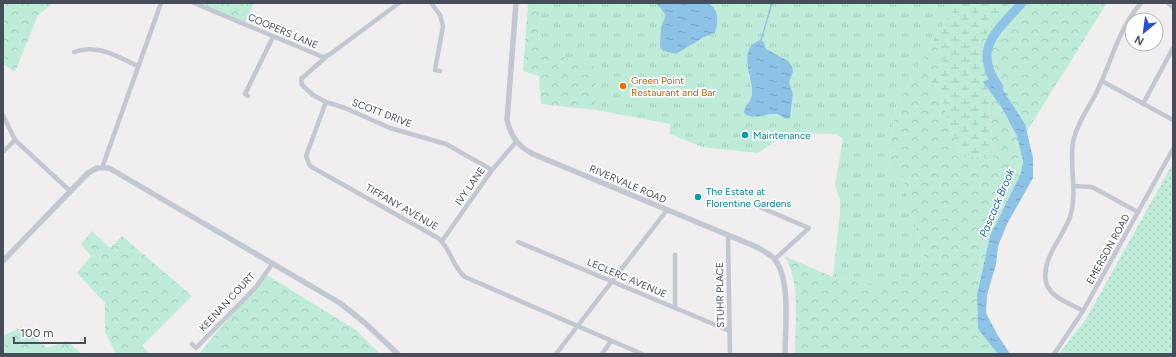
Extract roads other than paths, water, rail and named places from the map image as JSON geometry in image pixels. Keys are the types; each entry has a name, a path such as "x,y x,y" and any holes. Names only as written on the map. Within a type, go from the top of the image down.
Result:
{"street":[{"path":"102,168 161,3"},
{"name":"COOPERS LANE","path":"194,3 320,57 326,57 399,3"},
{"path":"430,3 440,15 443,26 435,70 440,70"},
{"name":"RIVERVALE ROAD","path":"516,3 507,120 509,131 516,142 533,154 760,248 775,259"},
{"path":"1083,311 1052,292 1046,282 1045,276 1048,263 1070,216 1074,186 1073,140 1079,124 1102,80 1120,34 1128,19 1141,3"},
{"path":"1168,3 1173,7"},
{"path":"248,96 245,94 273,37"},
{"path":"74,52 88,48 100,50 138,66"},
{"path":"1143,104 1173,48"},
{"name":"SCOTT DRIVE","path":"326,57 303,76 301,82 313,95 326,102 345,108 390,128 446,144 492,170"},
{"path":"1102,80 1173,120"},
{"name":"TIFFANY AVENUE","path":"326,102 306,156 310,166 442,242 459,271 465,277 611,342 642,354"},
{"path":"3,115 15,140 70,191"},
{"path":"3,152 15,140"},
{"name":"IVY LANE","path":"442,242 492,170 516,142"},
{"name":"EMERSON ROAD","path":"1054,354 1083,311 1173,150"},
{"path":"3,261 88,173 102,168 114,170 273,263 353,312 398,354"},
{"path":"1074,186 1092,187 1138,212"},
{"path":"755,205 809,228 775,259 782,273 783,280 784,354"},
{"path":"556,354 667,210"},
{"name":"STUHR PLACE","path":"728,235 730,354"},
{"name":"LECLERC AVENUE","path":"518,242 730,331"},
{"path":"675,255 675,308"},
{"name":"KEENAN COURT","path":"192,344 196,348 256,287 273,263"},
{"path":"602,354 611,342"}],"water":[{"path":"656,3 709,4 717,13 715,33 704,37 676,54 663,51 660,47 661,27 666,15"},
{"path":"761,40 764,42 766,49 788,61 792,66 793,72 789,82 793,94 790,118 776,114 755,117 744,113 745,108 751,99 752,93 747,56 749,49 753,44"},
{"path":"994,76 1025,124 1033,158 1033,178 1007,224 998,246 996,264 987,295 986,313 1010,354 998,354 978,329 977,295 990,236 1021,173 1023,161 1017,136 1002,108 983,82"}],"waterway":[{"path":"761,40 772,3"},
{"name":"Pascack Brook","path":"999,87 991,74 987,62 987,51 996,32 1022,3"}],"place":[{"name":"Green Point Restaurant and Bar","path":"623,86"},
{"name":"Maintenance","path":"745,135"},
{"name":"The Estate at Florentine Gardens","path":"698,197"}]}
